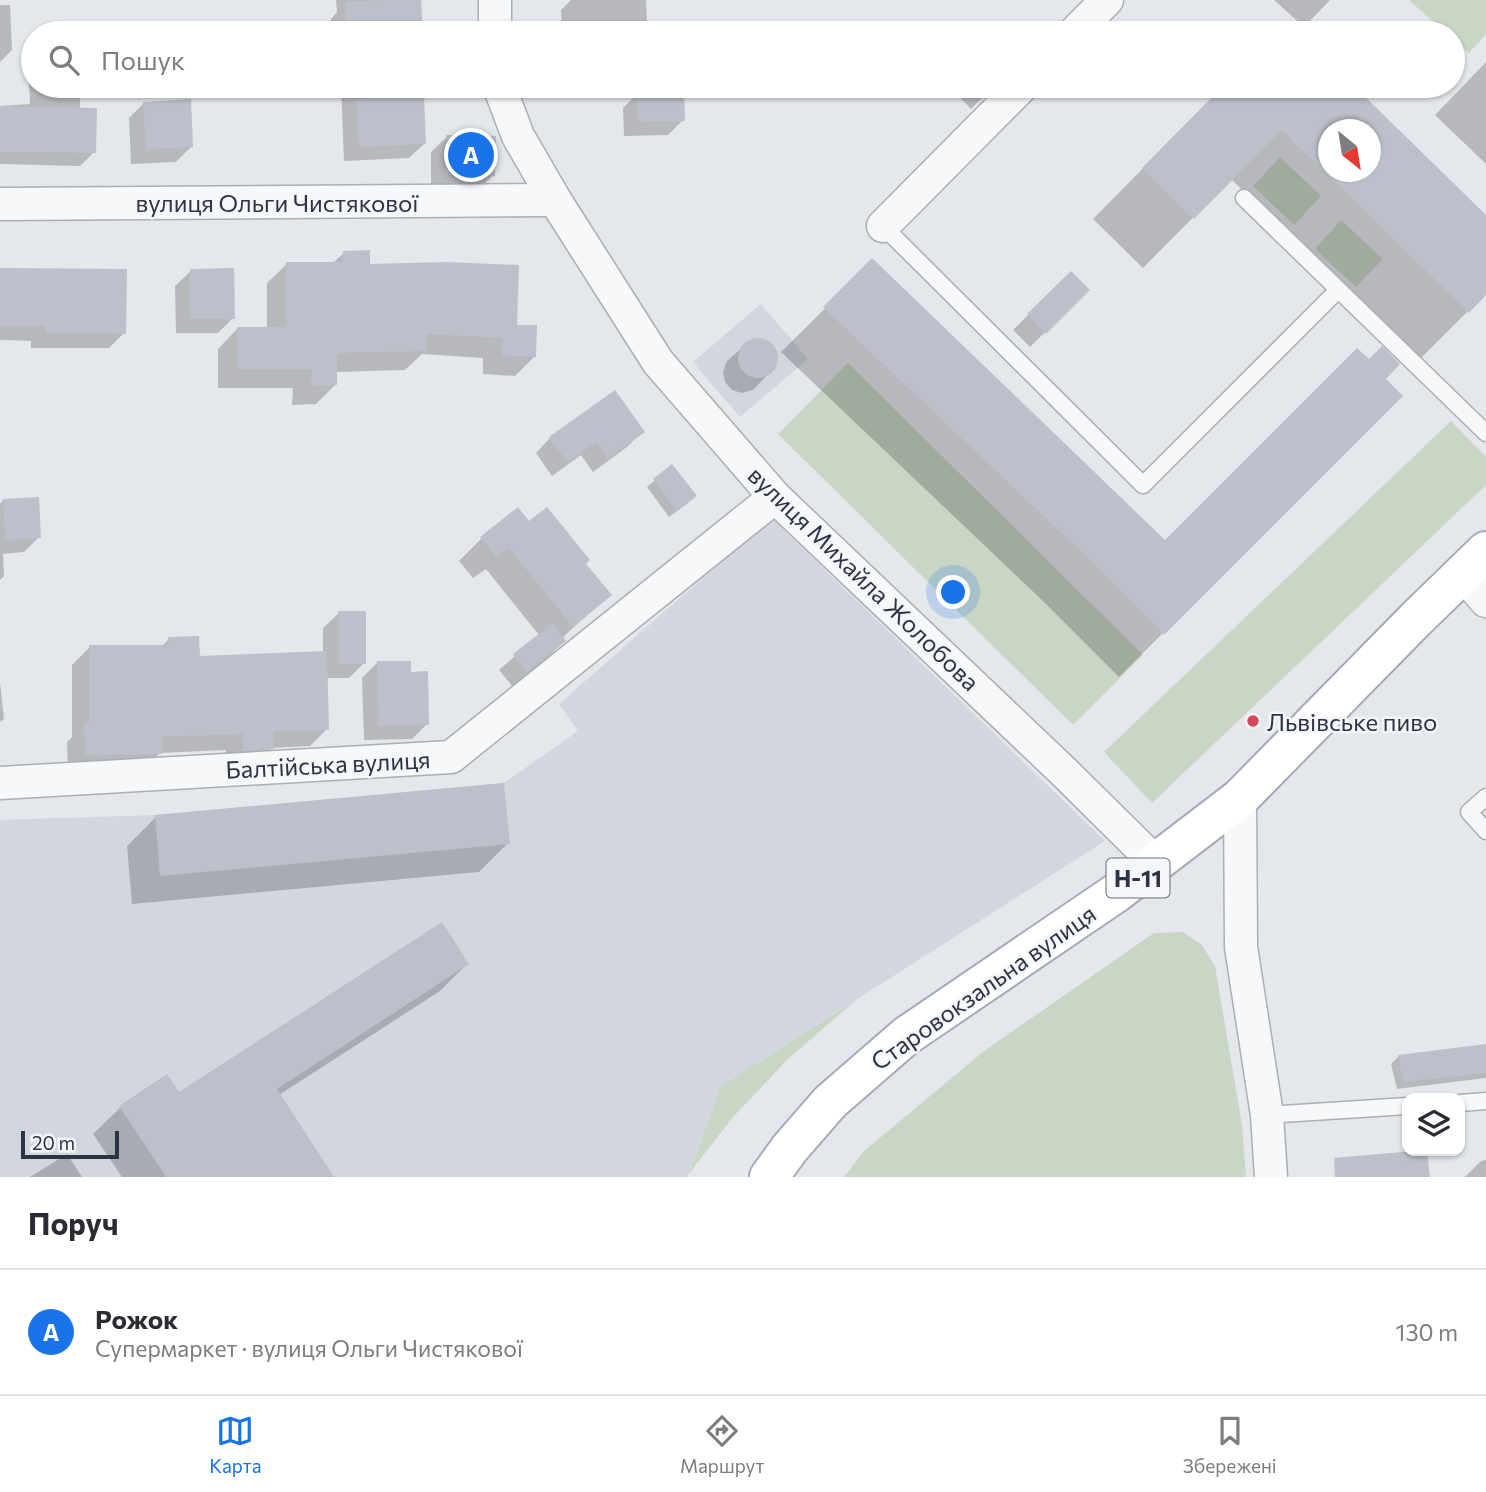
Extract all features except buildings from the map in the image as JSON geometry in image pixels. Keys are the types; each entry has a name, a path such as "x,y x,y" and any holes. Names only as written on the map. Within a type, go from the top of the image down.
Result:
{"main road":[{"name":"Старовокзальна вулиця","path":"769,1177 830,1102 906,1036 1157,864 1240,797 1417,618 1478,575"}],"street":[{"path":"495,0 495,21"},
{"path":"1086,21 1107,0"},
{"name":"вулиця Михайла Жолобова","path":"504,98 518,136 555,201 658,362 775,497 1055,763 1157,864"},
{"path":"883,226 1010,98"},
{"name":"вулиця Ольги Чистякової","path":"0,204 555,201"},
{"name":"Балтійська вулиця","path":"0,783 451,757 775,497"},
{"path":"1240,797 1241,947 1267,1115 1271,1177"}],"lane":[{"path":"1244,198 1486,433"},
{"path":"883,226 1143,485 1338,290"},
{"path":"1486,797 1469,812 1486,831"},
{"path":"1465,1103 1486,1101"},
{"path":"1267,1115 1402,1106"}],"shaded area":[{"path":"761,304 808,359 740,417 693,362"},
{"path":"771,518 1105,841 721,1086 687,1177 0,1177 0,820 155,815 504,783 578,731 559,704"}],"green space":[{"path":"1409,0 1486,0 1486,34 1469,53 1465,50 1465,21 1433,21"},
{"path":"1280,157 1321,196 1294,225 1253,186"},
{"path":"1341,220 1383,259 1356,287 1315,249"},
{"path":"848,363 1143,655 1073,725 778,434"},
{"path":"1451,421 1486,457 1486,485 1152,803 1104,752"},
{"path":"1182,932 1201,944 1215,966 1242,1125 1246,1177 844,1177 864,1151 984,1051 1154,933"},
{"path":"856,1000 788,1059 733,1117 688,1175 721,1086"}],"place":[{"name":"Рожок","path":"471,155"},
{"name":"Львівське пиво","path":"1253,721"}]}
